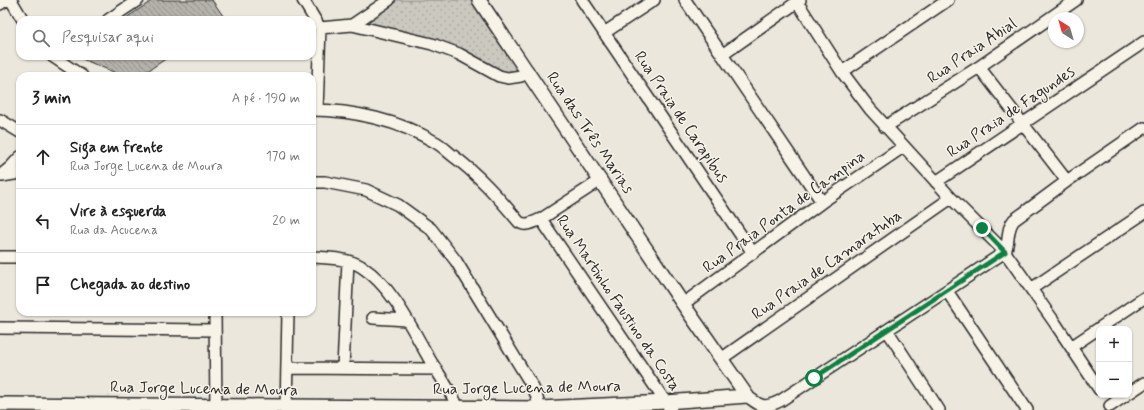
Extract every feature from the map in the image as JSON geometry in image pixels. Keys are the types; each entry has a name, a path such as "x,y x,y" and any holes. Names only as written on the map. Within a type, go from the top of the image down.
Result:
{"street":[{"path":"0,4 6,0"},
{"path":"11,0 21,16"},
{"path":"114,16 138,0"},
{"path":"303,0 313,16"},
{"path":"352,25 389,0"},
{"path":"479,0 528,71"},
{"name":"Rua Praia de Carapibus","path":"582,0 754,252"},
{"path":"604,33 654,0"},
{"path":"685,0 822,202"},
{"path":"842,72 948,0"},
{"name":"Rua Praia Abial","path":"885,127 979,67 1076,0"},
{"path":"722,55 797,1 842,72 885,127 951,198 1005,252 1096,384"},
{"path":"316,21 320,28 316,94"},
{"name":"Rua das Três Marias","path":"320,28 352,25 432,44 459,54 499,76 508,78 521,76 528,71 683,304 747,396"},
{"name":"Rua Praia de Fagundes","path":"936,182 1144,42"},
{"path":"59,60 76,72"},
{"path":"979,67 1067,181"},
{"name":"Rua Martinho Faustino da Costa","path":"316,110 362,115 400,125 436,142 466,165 519,222 526,224 541,219 669,406"},
{"path":"0,120 16,130"},
{"path":"747,396 764,408 780,401 1005,252 1008,244 1008,229 1014,220 1067,181 1144,128"},
{"name":"Rua Praia Ponta de Campina","path":"683,304 822,202 903,147"},
{"path":"1,176 16,162"},
{"path":"1,176 16,174"},
{"path":"541,219 601,180"},
{"path":"316,182 325,182 366,190 398,205 430,229 461,268 532,384 540,409"},
{"name":"Rua Praia de Camaratuba","path":"721,358 951,198"},
{"path":"1031,289 1144,213"},
{"path":"0,257 16,257"},
{"path":"316,257 348,261 361,266 377,278 398,305 458,408"},
{"path":"343,368 348,261"},
{"path":"947,291 1027,410"},
{"path":"1071,347 1144,298"},
{"path":"215,316 216,408"},
{"path":"286,408 288,316"},
{"path":"373,318 407,320"},
{"path":"0,328 215,330"},
{"path":"887,330 939,410"},
{"path":"287,368 436,369"},
{"path":"1132,391 1144,383"},
{"name":"Rua Jorge Lucena de Moura","path":"0,404 216,408 540,409 669,406 747,396"},
{"path":"1105,398 1112,408 1123,398"}],"shaded area":[{"path":"396,0 473,0 519,71 509,75 365,23 367,20"}],"building":[{"path":"153,0 212,0 223,16 129,16"},
{"path":"85,60 164,60 146,72 113,72"}],"route":[{"path":"814,378 1005,252 982,228"}]}
